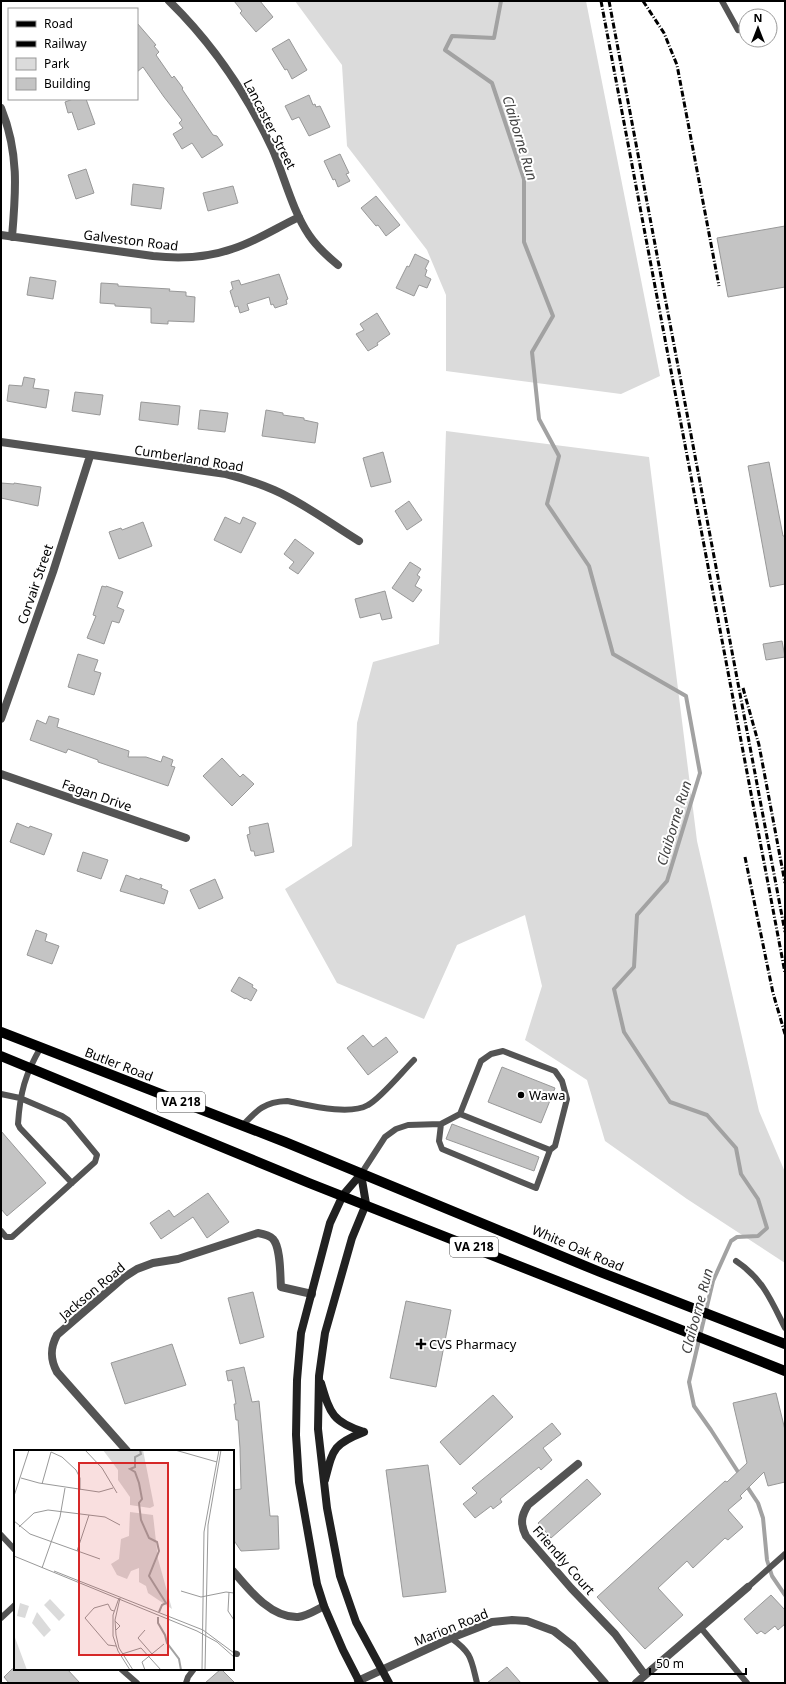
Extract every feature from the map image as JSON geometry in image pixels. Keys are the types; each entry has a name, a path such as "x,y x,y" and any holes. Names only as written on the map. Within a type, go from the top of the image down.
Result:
{"main road":[{"name":"Butler Road","path":"1,1032 285,1142 361,1174"},
{"name":"VA 218","path":"1,1056 309,1183 366,1204 785,1371"},
{"path":"357,1682 324,1606 317,1584 304,1519 299,1482 296,1435 297,1380 301,1333 330,1223 343,1195 361,1174"},
{"path":"361,1174 366,1204 352,1238 325,1333 318,1376 318,1429 327,1508 340,1576 356,1622 380,1670 389,1683"},
{"name":"White Oak Road","path":"361,1174 600,1272 785,1344"},
{"path":"318,1376 328,1406 335,1418 345,1425 364,1432 348,1438 338,1445 330,1460 324,1485"}],"street":[{"name":"Lancaster Street","path":"169,1 207,43 230,73 272,147 299,217 308,234 322,251 338,265"},
{"path":"1,108 9,127 16,172 12,237"},
{"name":"Galveston Road","path":"1,235 153,256 191,258 212,255 233,249 299,217"},
{"name":"Cumberland Road","path":"1,442 90,456 226,474 251,481 274,490 297,502 359,541"},
{"name":"Corvair Street","path":"1,719 53,572 90,456"},
{"name":"Fagan Drive","path":"1,774 186,838"},
{"name":"Jackson Road","path":"126,1450 57,1372 53,1365 51,1354 53,1343 57,1335 123,1278 137,1269 153,1263 178,1259 258,1233 267,1235 274,1240 278,1248 281,1287 312,1294"},
{"name":"Friendly Court","path":"578,1464 528,1505 523,1512 521,1521 523,1530 526,1536 571,1588 615,1634 645,1675"},
{"path":"234,1572 259,1599 274,1611 284,1616 299,1617 324,1606"},
{"path":"636,1683 748,1586"},
{"name":"Marion Road","path":"357,1682 451,1638 492,1622 519,1620 542,1625 554,1631 566,1640 605,1683"}],"lane":[{"path":"722,1 738,30"},
{"path":"41,1048 30,1067 20,1098 18,1124 20,1128 72,1183"},
{"path":"361,1174 386,1137 396,1129 408,1125 441,1124 460,1114 481,1061 491,1054 503,1051 556,1071 562,1081 567,1099 556,1146 550,1150 536,1188 442,1149 439,1141 441,1124"},
{"path":"242,1126 258,1109 268,1104 278,1102 287,1101 348,1111 358,1110 373,1101 414,1060"},
{"path":"1,1094 20,1098 62,1116 68,1120 97,1155 95,1162 12,1237 6,1237 1,1231"},
{"path":"460,1114 550,1150"},
{"path":"736,1261 749,1270 764,1288 785,1328"},
{"path":"1,1534 14,1549"},
{"path":"748,1586 785,1554"},
{"path":"1,1618 14,1605"},
{"path":"701,1628 747,1683"},
{"path":"451,1638 465,1648 472,1660 477,1683"},
{"path":"122,1670 137,1683"},
{"path":"186,1683 193,1670"}],"green space":[{"path":"295,1 586,1 660,376 621,394 446,371 446,295 427,250 347,146 342,65"},
{"path":"446,431 649,457 697,841 759,1111 785,1172 785,1263 687,1199 605,1141 587,1080 525,1040 542,986 525,915 457,945 424,1019 337,983 285,889 352,846 357,723 373,662 439,644"}],"building":[{"path":"234,1 260,1 273,17 256,32 240,13 242,11"},
{"path":"138,24 156,45 154,46 159,52 156,55 172,78 174,76 213,135 217,136 223,145 202,158 192,143 182,149 173,134 183,128 179,123 182,120 143,67 138,71"},
{"path":"289,39 307,70 292,79 287,69 285,70 272,49"},
{"path":"309,95 313,105 315,104 316,107 320,106 330,127 309,136 299,117 292,120 285,106"},
{"path":"70,100 86,100 95,124 78,130 72,112 68,113 65,102"},
{"path":"340,154 349,173 346,174 350,181 338,187 324,161"},
{"path":"86,169 94,193 76,199 68,175"},
{"path":"133,184 164,188 161,209 131,205"},
{"path":"233,186 238,203 208,211 203,193"},
{"path":"376,196 400,225 386,236 378,225 376,226 361,208"},
{"path":"785,226 785,287 728,297 717,238"},
{"path":"415,254 429,261 425,269 427,270 425,276 431,279 427,288 419,285 414,296 396,288"},
{"path":"279,274 288,299 286,300 287,304 275,308 273,304 271,305 269,297 247,304 249,310 240,313 238,306 235,307 230,291 233,289 231,282 239,280 241,285"},
{"path":"30,277 56,281 53,299 27,295"},
{"path":"101,283 118,284 118,286 170,289 169,291 186,292 186,296 195,297 194,322 168,321 168,324 151,323 151,308 115,306 115,304 100,303"},
{"path":"377,313 390,334 377,343 378,345 368,351 356,334 364,330 360,324"},
{"path":"24,377 35,379 33,388 49,390 46,408 7,401 9,385 22,386"},
{"path":"75,392 103,395 100,415 72,411"},
{"path":"141,402 180,406 178,425 139,420"},
{"path":"200,410 228,413 225,432 198,429"},
{"path":"266,410 283,413 283,415 304,418 304,420 318,423 315,443 262,436"},
{"path":"383,452 391,482 371,487 363,458"},
{"path":"769,462 783,536 785,536 785,584 770,587 748,466"},
{"path":"1,483 14,483 41,487 38,506 1,498"},
{"path":"409,501 422,520 407,530 395,511"},
{"path":"225,517 240,524 243,517 256,523 241,553 214,540"},
{"path":"143,522 152,546 119,559 109,532 121,528 122,530"},
{"path":"295,539 314,553 298,574 289,568 294,562 284,554"},
{"path":"410,562 421,569 417,575 420,577 415,586 422,590 413,602 392,588"},
{"path":"102,586 123,592 117,607 124,610 119,623 112,621 104,644 87,638 96,616 93,615"},
{"path":"385,591 392,618 382,620 380,613 360,618 355,599"},
{"path":"782,641 785,657 766,660 763,644"},
{"path":"78,654 98,660 94,671 101,673 94,695 68,687"},
{"path":"49,716 59,719 57,727 129,751 128,757 146,757 161,762 163,756 173,760 171,766 175,767 168,786 98,762 98,760 68,749 66,753 30,740 37,720 46,724"},
{"path":"222,758 240,777 243,774 254,784 232,806 203,776"},
{"path":"17,823 52,834 44,855 10,842"},
{"path":"268,823 274,852 255,856 254,851 251,851 247,835 250,834 249,827"},
{"path":"83,852 108,860 101,879 77,871"},
{"path":"126,875 162,885 161,888 168,891 164,904 120,891"},
{"path":"215,879 223,898 199,909 190,890"},
{"path":"36,930 47,934 45,941 59,946 52,964 27,955"},
{"path":"239,977 253,985 252,987 257,990 251,1001 231,991"},
{"path":"363,1035 373,1047 386,1037 398,1052 368,1075 347,1048"},
{"name":"Wawa","path":"502,1067 555,1088 541,1123 488,1102"},
{"path":"452,1124 539,1157 534,1171 446,1139"},
{"path":"1,1131 46,1183 7,1216 1,1209"},
{"path":"208,1193 229,1222 207,1238 193,1217 161,1239 150,1223 169,1210 174,1217"},
{"path":"253,1292 264,1337 240,1344 228,1298"},
{"name":"CVS Pharmacy","path":"406,1301 451,1310 436,1387 390,1378"},
{"path":"172,1344 186,1385 125,1404 111,1363"},
{"path":"244,1367 252,1402 259,1401 270,1516 278,1516 279,1549 241,1551 234,1540 234,1490 241,1489 240,1448 238,1420 236,1420 234,1404 236,1404 232,1380 228,1381 226,1371"},
{"path":"776,1393 785,1430 785,1482 768,1486 764,1472 740,1496 742,1498 728,1510 743,1527 728,1540 725,1538 693,1568 687,1561 658,1588 683,1615 645,1649 597,1597 725,1481 727,1482 747,1463 733,1403"},
{"path":"493,1395 513,1417 460,1465 440,1442"},
{"path":"552,1423 561,1434 543,1448 552,1460 541,1470 539,1467 500,1499 502,1502 493,1509 491,1506 475,1518 463,1504 477,1493 472,1488"},
{"path":"428,1465 446,1592 403,1597 386,1470"},
{"path":"587,1479 601,1494 551,1538 538,1523"},
{"path":"771,1595 785,1610 785,1624 778,1630 775,1626 765,1634 761,1631 757,1634 744,1619"},
{"path":"507,1667 521,1683 487,1683"},
{"path":"12,1669 68,1670 80,1683 9,1683 4,1677"},
{"path":"220,1670 222,1670 235,1683 205,1683"}],"waterway":[{"name":"Claiborne Run","path":"501,1 494,38 452,36 445,50 492,83 524,179 524,242 553,316 532,352 539,419 559,456 547,504 589,566 613,654 686,696 700,773 667,881 637,915 634,967 614,989 624,1032 670,1102 707,1115 736,1148 741,1174 758,1199 767,1228 758,1236 737,1237 731,1241 713,1281 689,1382 694,1406 740,1475"},
{"name":"Claiborne Run","path":"746,1485 758,1503 763,1518 767,1560 772,1576 785,1595"}],"railway":[{"path":"601,1 785,973"},
{"path":"609,1 785,932"},
{"path":"643,1 664,33 677,65 719,286"},
{"path":"743,688 759,745 785,883"},
{"path":"745,857 773,993 785,1034"}],"place":[{"name":"Wawa","path":"521,1095"},
{"name":"CVS Pharmacy","path":"421,1344"}]}
